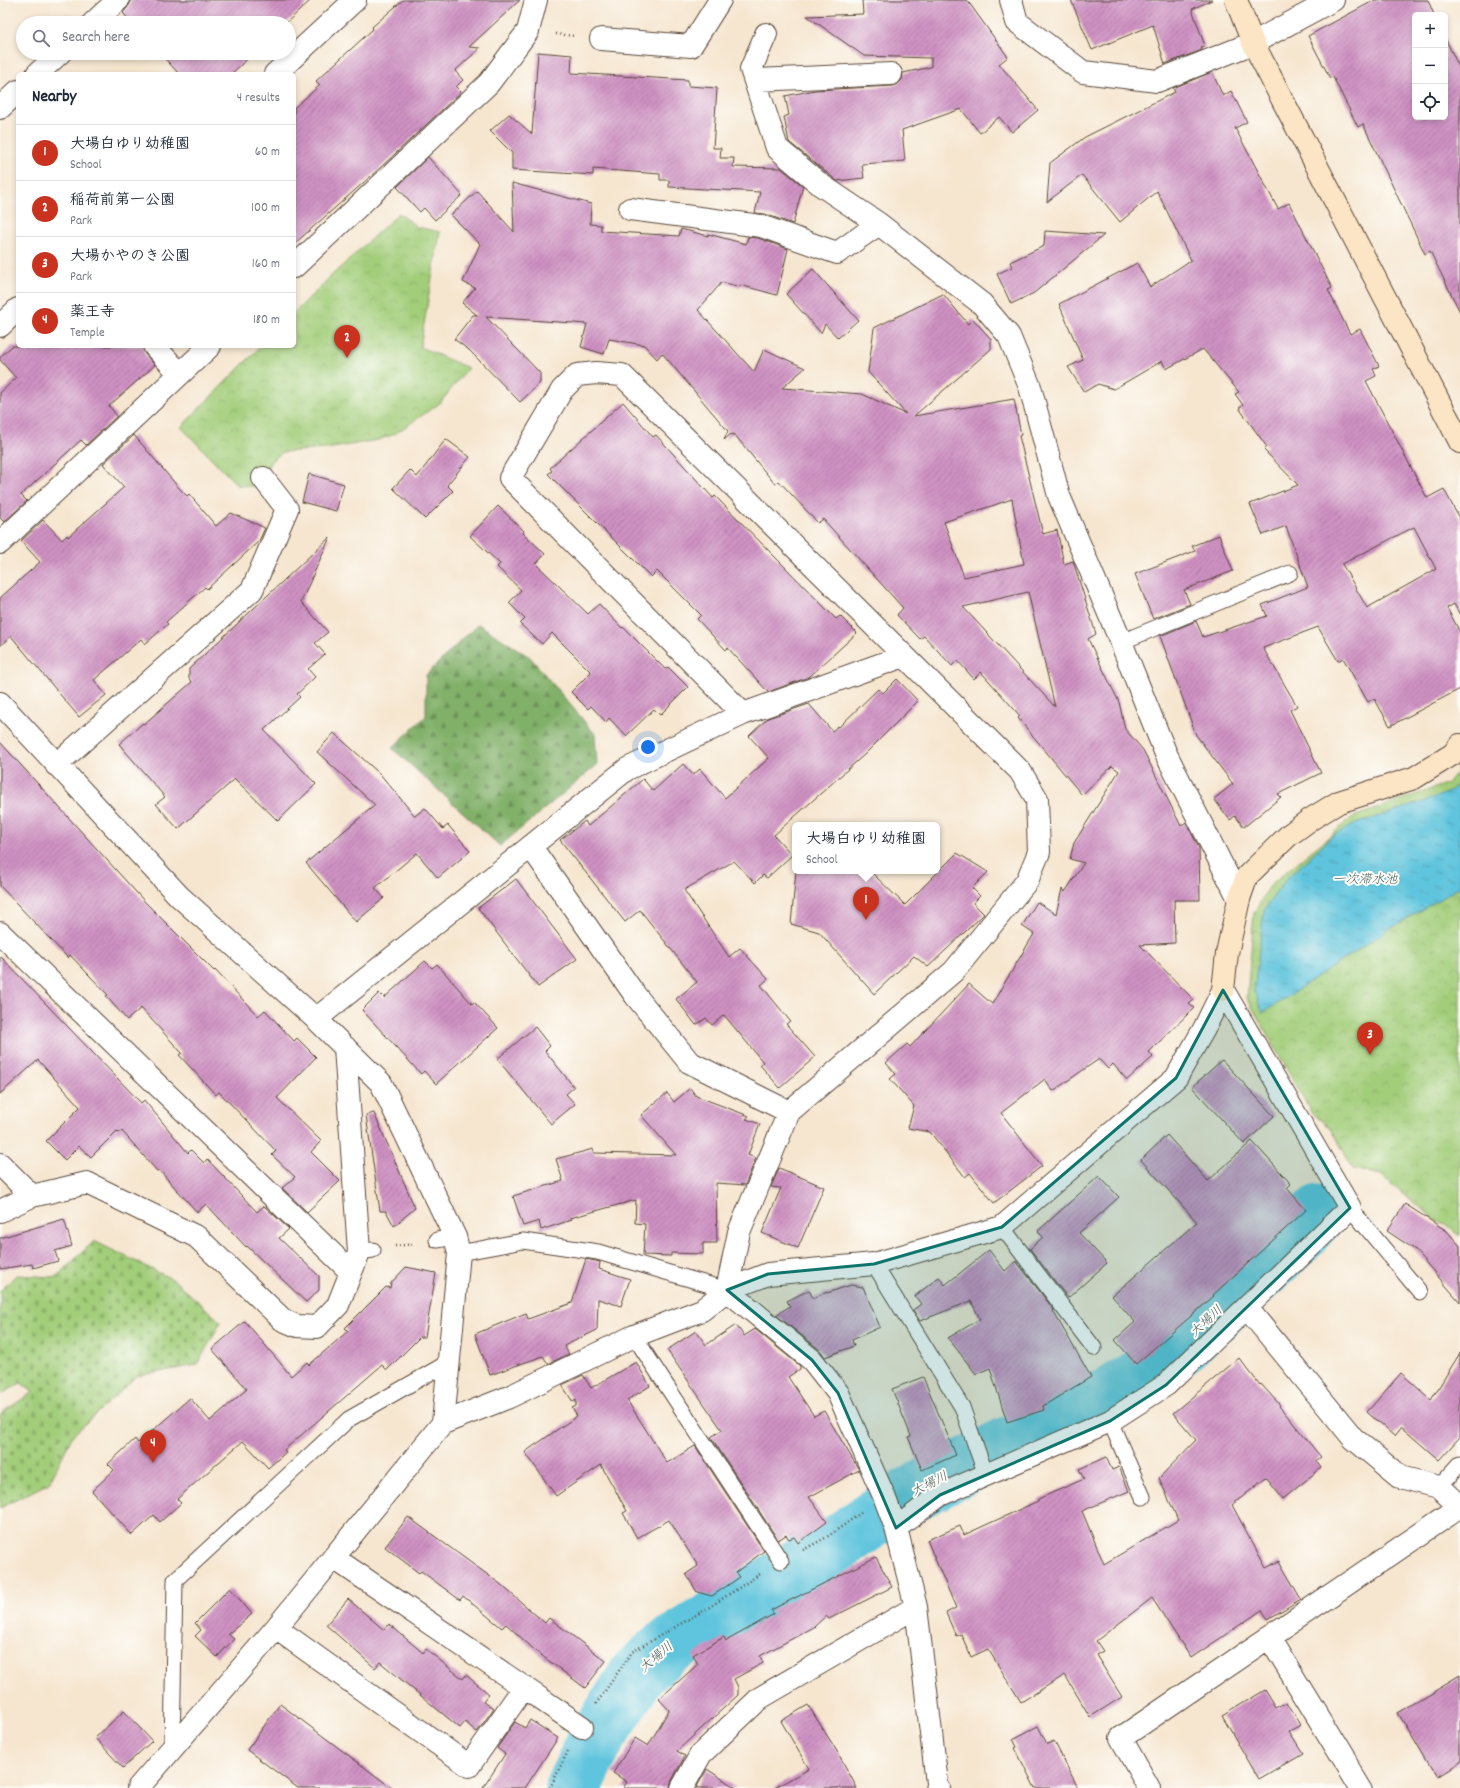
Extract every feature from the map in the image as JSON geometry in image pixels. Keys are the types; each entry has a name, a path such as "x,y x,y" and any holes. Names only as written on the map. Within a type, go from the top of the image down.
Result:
{"street":[{"path":"101,16 118,0"},
{"path":"296,55 355,0"},
{"path":"296,264 489,83 528,31 536,0"},
{"path":"601,39 691,46 720,0"},
{"path":"1012,0 1017,22 1083,72 1157,81 1253,42 1333,0"},
{"path":"1236,0 1253,42 1460,442"},
{"path":"766,34 751,69 777,148 821,185 879,224 982,304 1009,336 1030,387 1059,496 1121,642 1166,754 1239,898"},
{"path":"39,72 52,60"},
{"path":"277,72 290,60"},
{"path":"754,80 891,74"},
{"path":"0,108 16,93"},
{"path":"630,209 761,226 837,253 879,224"},
{"path":"0,326 16,311"},
{"path":"156,348 180,374"},
{"path":"0,543 208,348"},
{"path":"727,1290 739,1232 789,1112 954,971 1027,881 1039,852 1037,799 1020,771 622,375 596,373 577,375 562,390 510,478 743,714"},
{"path":"56,766 252,590 287,509 263,478"},
{"path":"316,1019 627,768 743,714 904,656"},
{"path":"0,703 56,766 179,896 316,1019 381,1083 450,1243 449,1362 443,1423"},
{"path":"138,1788 276,1628 443,1423 509,1396 634,1336 702,1310 727,1290 768,1274 874,1264 1002,1227 1176,1078 1204,1029 1223,990 1227,953 1239,898 1247,876 1289,835 1311,819 1339,802 1414,778 1453,754 1460,745"},
{"path":"531,847 635,995 689,1062 789,1112"},
{"path":"0,933 360,1258"},
{"path":"896,1528 940,1495 1110,1421 1166,1385 1350,1208 1223,990"},
{"path":"0,1211 32,1196 87,1183 197,1237 283,1320 297,1326 317,1327 338,1305 360,1258 345,1047"},
{"path":"0,1164 32,1196"},
{"path":"727,1290 812,1360 838,1393 884,1496 896,1528 916,1607 935,1786"},
{"path":"1149,1788 1121,1738 1460,1507 1439,1487 1400,1477 1353,1438 1247,1308"},
{"path":"334,1558 582,1727"},
{"path":"682,1788 701,1754 760,1698 916,1607"},
{"path":"276,1628 469,1766 524,1687"},
{"path":"1269,1637 1361,1788"}],"lane":[{"path":"1121,642 1290,573"},
{"path":"1350,1208 1420,1292"},
{"path":"1002,1227 1094,1348"},
{"path":"450,1243 523,1241 598,1252 727,1290"},
{"path":"874,1264 962,1407 986,1475"},
{"path":"634,1336 781,1561"},
{"path":"172,1748 175,1580 349,1419 449,1362"},
{"path":"1110,1421 1143,1497"},
{"path":"1439,1487 1460,1464"}],"path":[{"path":"528,31 601,39"},
{"path":"360,1258 450,1243"},
{"path":"550,1788 594,1706 632,1652 708,1608 781,1561 827,1537 884,1496"}],"highlighted area":[{"path":"1223,990 1350,1208 1166,1385 1110,1421 940,1495 896,1528 838,1393 812,1360 727,1290 768,1274 874,1264 1002,1227 1176,1078"}],"green space":[{"path":"399,213 417,227 440,232 420,347 468,368 440,403 395,434 378,440 327,449 283,452 271,461 258,487 237,485 181,427 259,348 296,348 296,311"},
{"path":"478,624 530,657 595,734 597,765 500,846 392,748 426,716 426,675"},
{"path":"1460,769 1460,1236 1406,1197 1381,1175 1353,1169 1332,1130 1311,1112 1247,998 1254,913 1271,884 1353,817 1448,783"},
{"path":"94,1241 174,1280 221,1322 197,1365 137,1376 73,1435 49,1483 0,1508 0,1414 33,1392 21,1383 0,1395 0,1291 16,1275 56,1277"}],"water":[{"name":"一次滞水池","path":"1460,782 1460,887 1383,933 1263,1013 1254,992 1264,910 1286,879 1332,836 1355,824 1429,800 1451,791"}],"building":[{"path":"130,0 311,0 294,16 126,16 123,13 130,4"},
{"path":"403,0 520,0 469,47 480,48 455,71 463,80 456,87 461,92 380,168 296,242 296,106 320,85 316,81 373,29 372,27"},
{"path":"862,0 967,0 1008,57 999,64 1038,110 1012,132 999,117 980,133 961,109 902,130 905,161 862,164 864,178 837,181 789,142 784,117 789,115 785,96 815,90 892,86 898,84 902,80 903,73 931,67 931,58 864,56 807,16 863,14"},
{"path":"1071,0 1212,0 1192,9 1205,46 1201,47 1202,50 1165,64 1153,25 1092,50"},
{"path":"1375,0 1428,0 1433,12 1412,12 1412,120 1448,120 1448,44 1460,69 1460,312 1430,251 1425,254 1363,124 1358,127 1333,77 1330,78 1308,36"},
{"path":"538,52 572,55 571,73 688,80 688,86 717,88 713,148 721,148 720,158 734,158 733,167 781,168 803,186 793,224 765,214 755,213 760,192 669,187 669,180 660,180 660,174 593,169 593,175 512,170 512,153 490,131 509,114 532,134"},
{"path":"166,60 246,60 233,72 177,72"},
{"path":"1212,72 1223,96 1231,91 1247,122 1235,128 1278,209 1289,203 1332,288 1328,290 1350,334 1360,329 1379,366 1373,369 1376,376 1366,381 1427,498 1444,489 1460,520 1460,615 1454,604 1447,608 1460,632 1460,689 1390,726 1374,698 1368,702 1343,658 1338,661 1318,627 1263,648 1297,706 1290,710 1321,773 1278,794 1281,797 1244,827 1235,816 1230,820 1214,799 1233,784 1196,735 1160,636 1196,621 1203,637 1267,616 1262,605 1308,587 1286,526 1263,535 1250,504 1298,485 1264,450 1267,447 1239,408 1243,405 1235,394 1239,392 1203,349 1166,369 1162,361 1114,389 1098,384 1084,392 1068,367 1083,360 1059,304 1137,263 1150,287 1191,260 1157,191 1120,222 1082,175 1047,202 1050,163 1085,137 1175,92 1173,88","holes":["1414,527 1436,569 1367,608 1342,564"]},
{"path":"428,157 462,195 435,220 424,208 420,212 397,187"},
{"path":"512,183 591,204 590,224 601,225 601,231 679,236 681,229 746,244 748,237 758,238 788,249 777,295 740,285 740,287 722,282 698,310 754,372 764,349 805,368 782,388 862,394 906,414 868,372 874,328 943,294 968,324 973,319 991,339 991,349 914,416 1014,399 1021,435 1019,436 1043,534 1057,530 1064,564 1073,561 1096,634 1088,639 1119,702 1125,729 1143,750 1181,826 1186,822 1199,848 1200,900 1174,900 1175,943 1140,945 1194,1000 1189,1004 1194,1008 1149,1052 1153,1057 1127,1080 1113,1064 1108,1069 1099,1059 1053,1091 1045,1079 1001,1113 1042,1166 994,1203 970,1173 965,1177 930,1132 908,1128 914,1106 890,1079 896,1074 886,1063 907,1044 910,1047 969,984 992,1004 1034,934 1022,926 1037,902 1056,914 1062,889 1065,892 1084,863 1070,859 1074,843 1119,771 1112,766 1082,795 1018,718 1020,716 981,672 974,679 957,660 952,666 924,636 920,639 897,615 903,608 823,519 818,523 779,481 775,484 734,434 731,434 724,440 728,431 662,353 657,359 644,345 609,339 604,354 581,347 587,324 486,317 540,373 540,383 520,402 469,350 454,339 473,315 477,315 462,303 475,288 463,282 480,244 451,215 477,191 514,232","holes":["1012,499 1024,564 964,577 944,522","1028,592 1055,707 963,607"]},
{"path":"1045,231 1104,235 1034,293 1011,304 997,274 1012,267 1010,262 1044,246"},
{"path":"813,269 858,320 838,338 825,324 821,333 786,294"},
{"path":"12,346 16,346 16,348 143,348 145,354 155,365 109,406 117,416 86,445 81,440 21,495 27,501 4,522 0,518 0,393 16,378 0,360 0,357"},
{"path":"623,402 653,437 656,435 713,498 715,496 836,619 840,616 857,633 809,677 768,692 728,648 726,650 697,619 701,615 657,571 651,577 548,474 552,471 550,468"},
{"path":"134,435 179,488 187,496 189,494 216,526 231,513 265,528 259,541 207,589 205,587 166,622 168,624 145,644 141,639 94,680 106,695 79,717 11,636 0,646 0,598 40,562 21,541 43,520 62,540 67,535 68,537 124,487 103,464"},
{"path":"446,439 470,457 447,485 453,491 425,519 393,488 410,470 417,477"},
{"path":"309,474 344,484 336,511 302,502"},
{"path":"498,506 545,554 536,564 588,614 599,604 665,669 668,667 688,687 660,715 654,709 626,736 609,718 606,722 591,706 588,709 571,692 591,672 552,633 542,644 520,624 525,619 509,603 521,590 497,567 500,564 470,536"},
{"path":"1219,535 1233,571 1184,590 1190,604 1153,619 1135,574 1195,551 1192,546"},
{"path":"330,537 301,602 328,632 315,643 325,654 308,669 315,677 297,694 300,697 264,730 316,784 278,821 235,779 178,829 156,804 165,797 119,744 192,682 189,679 189,669"},
{"path":"897,679 918,701 865,754 774,835 792,855 767,878 763,875 755,883 734,861 684,890 729,957 740,948 768,979 761,985 790,1021 786,1024 815,1057 780,1088 760,1065 763,1062 724,1015 712,1025 706,1018 696,1025 676,999 697,982 640,910 625,922 560,840 585,821 588,826 643,779 653,791 683,764 693,775 700,769 725,798 769,758 749,736 768,718 809,704 832,731 838,726 839,727 878,689 883,693"},
{"path":"334,733 380,774 415,816 425,808 443,829 448,825 470,851 438,878 417,853 375,888 384,898 356,922 306,863 375,805 317,752"},
{"path":"0,742 145,902 214,971 215,970 258,1016 265,1010 294,1041 297,1038 316,1057 277,1098 321,1141 311,1152 340,1181 307,1212 282,1188 295,1177 272,1155 276,1151 219,1092 216,1095 179,1055 182,1053 141,1008 127,1020 106,996 108,995 70,955 68,958 0,886"},
{"path":"957,853 988,872 972,888 980,896 973,903 984,914 928,967 914,956 874,994 819,932 791,924 796,874 873,874 905,905 936,874 940,874 940,870"},
{"path":"516,879 577,959 538,987 478,908"},
{"path":"0,956 141,1103 144,1100 188,1153 191,1150 204,1163 207,1159 257,1212 264,1206 289,1229 279,1238 319,1276 319,1290 306,1302 247,1246 246,1247 206,1204 197,1212 159,1170 157,1171 122,1131 119,1133 117,1131 91,1157 79,1146 65,1160 46,1141 80,1107 38,1060 0,1094"},
{"path":"425,961 432,968 437,964 472,1004 474,1002 498,1028 436,1084 424,1071 421,1074 362,1010 379,993 384,998"},
{"path":"535,1027 550,1046 545,1051 574,1087 566,1094 575,1104 551,1124 497,1059"},
{"path":"1222,1060 1274,1116 1244,1144 1192,1087"},
{"path":"690,1088 696,1096 749,1116 746,1119 760,1124 748,1155 756,1158 745,1185 716,1183 717,1243 703,1243 703,1254 671,1253 671,1256 643,1255 645,1224 635,1223 636,1200 570,1218 571,1220 541,1230 539,1221 523,1226 513,1196 563,1181 556,1159 593,1149 594,1153 676,1155 641,1115 667,1093 674,1102"},
{"path":"374,1113 415,1208 394,1226 386,1211 380,1211 366,1115"},
{"path":"1167,1135 1208,1181 1252,1141 1291,1184 1287,1188 1306,1210 1213,1295 1214,1296 1136,1364 1115,1340 1135,1322 1112,1296 1197,1222 1141,1160"},
{"path":"779,1168 824,1187 798,1248 762,1233 781,1188 771,1187"},
{"path":"1099,1176 1119,1197 1079,1233 1107,1263 1068,1298 1030,1249 1043,1237 1038,1231"},
{"path":"1405,1204 1447,1231 1460,1246 1460,1302 1414,1249 1387,1231"},
{"path":"64,1219 72,1246 55,1251 58,1261 33,1268 32,1264 0,1269 0,1238"},
{"path":"989,1250 1005,1271 1016,1261 1054,1310 1053,1311 1091,1377 1043,1406 1044,1410 1007,1422 990,1368 976,1374 948,1338 980,1319 971,1301 920,1321 913,1310 921,1304 915,1296 939,1277 945,1285"},
{"path":"586,1259 600,1262 599,1269 630,1279 621,1306 598,1299 597,1330 564,1346 569,1354 548,1364 543,1356 490,1375 475,1334 526,1313 528,1319 572,1303"},
{"path":"406,1267 436,1273 425,1337 420,1337 387,1370 382,1365 284,1450 286,1452 268,1468 243,1441 177,1499 181,1503 160,1522 154,1515 132,1535 92,1491 114,1470 108,1464 135,1439 138,1443 190,1398 210,1421 247,1389 212,1349 245,1321 291,1376 307,1362 309,1365 348,1331 345,1328 386,1287 390,1288 391,1283"},
{"path":"851,1285 863,1287 880,1327 852,1340 854,1346 825,1357 820,1350 776,1315 790,1306 787,1301 809,1290 813,1298"},
{"path":"736,1325 744,1336 755,1329 800,1366 800,1369 788,1377 814,1416 824,1411 859,1470 809,1497 827,1522 798,1543 794,1537 789,1539 786,1535 778,1540 711,1437 722,1430 667,1350 696,1331 706,1345"},
{"path":"1460,1353 1460,1437 1439,1460 1401,1427 1394,1436 1367,1412 1401,1373 1431,1400"},
{"path":"1239,1358 1260,1385 1261,1384 1280,1405 1279,1406 1321,1457 1316,1461 1321,1468 1283,1499 1266,1478 1232,1505 1266,1568 1279,1561 1301,1599 1268,1619 1262,1610 1191,1658 1152,1598 1096,1641 1103,1651 1096,1655 1122,1697 1090,1717 1065,1675 1021,1702 988,1649 971,1657 961,1634 956,1636 946,1613 956,1608 927,1540 960,1526 964,1535 1038,1501 1038,1499 1084,1479 1079,1469 1106,1457 1112,1470 1119,1467 1129,1491 1082,1511 1104,1564 1178,1520 1159,1478 1196,1440 1173,1413"},
{"path":"636,1362 650,1386 627,1400 667,1463 695,1446 764,1551 736,1572 740,1577 712,1596 697,1592 686,1574 698,1566 669,1520 637,1538 623,1513 627,1511 601,1465 556,1496 525,1452 577,1416 572,1408 576,1406 576,1400 573,1402 562,1385 583,1375 591,1388"},
{"path":"923,1377 956,1455 922,1470 908,1437 911,1436 892,1389"},
{"path":"408,1517 499,1583 545,1623 549,1618 606,1661 585,1688 537,1652 506,1624 502,1628 463,1596 460,1600 421,1571 419,1573 385,1547"},
{"path":"876,1557 892,1587 829,1619 826,1616 814,1627 760,1656 763,1663 734,1679 738,1687 738,1695 677,1751 685,1756 671,1782 670,1788 623,1788 627,1782 613,1773 635,1738 648,1746 669,1710 659,1699 698,1664 693,1655 724,1637 726,1641 774,1614 771,1610"},
{"path":"230,1588 252,1614 228,1634 234,1639 217,1657 195,1636 201,1630 195,1623"},
{"path":"348,1599 384,1630 389,1624 423,1653 426,1649 463,1679 466,1675 489,1694 483,1702 494,1708 477,1732 465,1722 460,1728 380,1662 375,1668 326,1625"},
{"path":"1460,1676 1460,1762 1436,1777 1398,1713"},
{"path":"1265,1690 1276,1708 1287,1702 1301,1725 1289,1731 1303,1753 1259,1779 1222,1716"},
{"path":"280,1704 392,1788 298,1788 247,1750"},
{"path":"808,1705 838,1753 857,1788 774,1788 809,1769 781,1721"},
{"path":"124,1711 152,1741 123,1768 95,1738"},
{"path":"530,1720 558,1738 525,1788 483,1788 505,1754 497,1748 515,1722 525,1728"},
{"path":"1038,1726 1047,1744 1054,1741 1078,1788 1035,1788 1015,1748 1017,1747 1013,1739"},
{"path":"707,1769 736,1788 696,1788"}],"waterway":[{"name":"大場川","path":"573,1788 596,1740 638,1673 666,1648 834,1546 902,1499 1003,1447 1078,1414 1128,1385 1183,1344 1299,1236 1319,1213"}],"place":[{"name":"稲荷前第一公園","path":"347,358"},
{"name":"大場白ゆり幼稚園","path":"866,920"},
{"name":"大場かやのき公園","path":"1370,1055"},
{"name":"薬王寺","path":"153,1463"}]}
